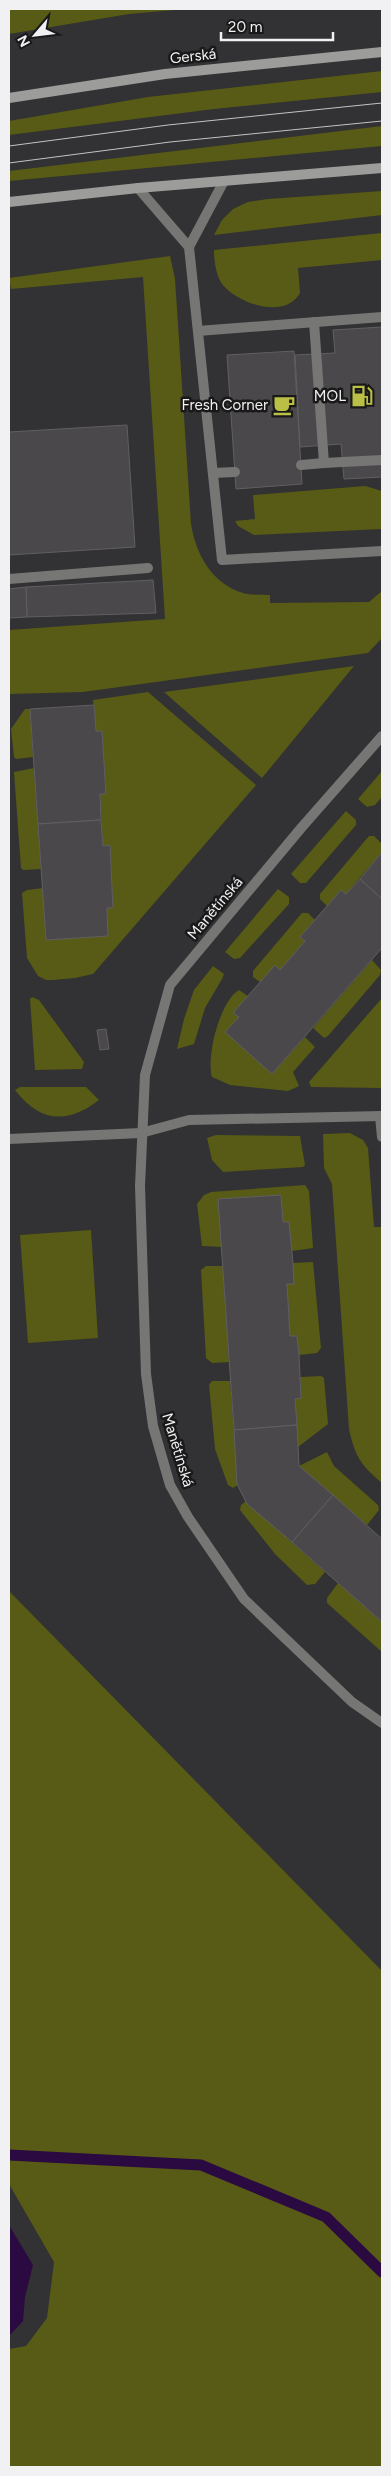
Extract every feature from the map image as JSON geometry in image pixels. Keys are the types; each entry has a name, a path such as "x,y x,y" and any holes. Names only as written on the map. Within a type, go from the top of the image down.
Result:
{"street":[{"name":"Gerská","path":"9,98 165,74 382,52"},
{"path":"9,202 138,188 382,168"},
{"path":"224,182 189,247 222,560 382,551"},
{"path":"138,188 189,247"},
{"path":"198,331 382,317"},
{"path":"314,322 324,463"},
{"path":"301,465 382,460"},
{"path":"213,473 235,472"},
{"path":"9,579 148,568"},
{"name":"Manětínská","path":"382,736 302,827 170,985 145,1075 140,1186 146,1374 153,1426 170,1485 188,1517 244,1599 352,1702 382,1723"},
{"path":"9,1138 141,1133 188,1120 381,1116 382,1137"}],"shaded area":[{"path":"9,9 186,9 129,14 9,34"},
{"path":"382,71 382,92 214,109 9,135 9,121 148,97"},
{"path":"382,126 382,146 9,181 9,171"},
{"path":"382,191 382,215 214,235 222,220 233,209 248,202"},
{"path":"382,233 382,260 298,268 300,293 293,301 284,306 261,306 239,298 222,284 214,259 214,250"},
{"path":"170,256 175,279 191,524 201,556 214,575 222,582 243,593 270,595 270,603 369,602 382,591 382,638 368,653 83,692 9,694 9,630 165,619 143,277 11,289 9,278"},
{"path":"365,486 382,491 382,529 254,535 238,526 235,521 255,519 253,495"},
{"path":"354,666 262,778 164,692"},
{"path":"148,692 256,785 93,974 75,978 46,980 38,976 27,958 22,893 27,890 43,888 46,939 108,936 107,908 113,908 110,845 103,846 100,794 106,793 102,731 96,731 93,700"},
{"path":"25,709 30,709 33,757 16,759 14,757 11,729"},
{"path":"34,768 41,869 23,870 21,868 14,772"},
{"path":"382,771 382,797 375,805 367,807 358,799"},
{"path":"346,811 356,820 356,825 306,883 300,883 291,874"},
{"path":"369,836 374,836 382,844 382,852 346,894 341,890 327,906 320,899 320,894"},
{"path":"278,889 289,897 289,904 240,958 234,959 225,952"},
{"path":"302,913 308,913 315,920 300,937 305,941 280,970 275,966 260,982 253,977 253,971"},
{"path":"372,960 381,970 380,975 328,1036 324,1038 313,1028"},
{"path":"213,966 224,974 205,1008 194,1044 177,1049 184,1019 194,990"},
{"path":"239,990 248,996 234,1012 239,1017 226,1032 272,1074 305,1037 315,1047 293,1072 299,1086 288,1091 230,1085 212,1077 211,1056 216,1030 226,1005"},
{"path":"32,997 39,1000 84,1062 82,1069 35,1070 30,999"},
{"path":"382,998 382,1088 311,1087 309,1082"},
{"path":"20,1087 86,1087 99,1100 88,1108 76,1113 55,1116 44,1114 34,1109 15,1090"},
{"path":"350,1133 363,1140 368,1148 374,1227 382,1227 382,1483 360,1460 349,1429 332,1184 324,1168 323,1134"},
{"path":"216,1135 300,1136 305,1165 303,1167 223,1172 212,1160 207,1138"},
{"path":"305,1185 309,1191 313,1248 292,1251 289,1222 283,1222 281,1195 222,1247 202,1246 197,1204 204,1195 211,1192"},
{"path":"91,1230 98,1338 28,1343 20,1235"},
{"path":"313,1262 321,1348 317,1353 299,1355 297,1336 290,1336 287,1284 294,1284 293,1263"},
{"path":"206,1266 223,1266 229,1362 212,1363 206,1358 201,1270"},
{"path":"321,1376 324,1378 328,1424 298,1447 295,1399 301,1398 300,1377"},
{"path":"212,1381 230,1381 238,1485 233,1488 228,1485 215,1449 209,1385"},
{"path":"327,1452 334,1466 378,1505 379,1510 367,1525 299,1466"},
{"path":"246,1501 325,1572 315,1584 307,1585 275,1554 240,1510 241,1505"},
{"path":"338,1583 382,1622 382,1652 327,1603 327,1598"},
{"path":"9,1591 382,1971 382,2467 9,2467 9,2349 26,2346 47,2318 54,2262 9,2184"},
{"path":"9,2225 33,2265 25,2297 23,2321 9,2336"}],"building":[{"path":"382,327 382,477 344,479 341,444 300,447 295,355 335,353 333,330"},
{"path":"294,351 302,484 236,489 227,355"},
{"path":"127,425 135,547 9,555 9,432"},
{"path":"153,580 156,613 27,617 26,587"},
{"path":"26,587 27,617 9,618 9,589"},
{"path":"94,705 96,731 102,731 106,794 100,794 101,820 38,824 30,709"},
{"path":"101,820 103,846 110,845 113,908 107,908 108,936 46,940 38,824"},
{"path":"382,852 382,899 360,879"},
{"path":"360,879 382,899 382,948 272,1074 225,1032 239,1017 233,1013 275,965 280,970 305,941 300,937 341,890 346,894"},
{"path":"106,1029 109,1049 100,1050 97,1030"},
{"path":"281,1195 283,1222 289,1222 293,1263 294,1284 287,1284 290,1336 297,1336 299,1355 301,1398 295,1399 297,1425 234,1430 218,1199"},
{"path":"297,1425 299,1466 333,1495 292,1542 247,1504 237,1484 234,1430"},
{"path":"333,1495 382,1539 382,1622 292,1542"}],"waterway":[{"path":"9,2155 201,2165 326,2217 382,2272"}],"tram line":[{"path":"9,146 168,125 382,103"},
{"path":"9,163 170,142 382,121"}],"place":[{"name":"MOL","path":"362,396"},
{"name":"Fresh Corner","path":"284,405"}]}
